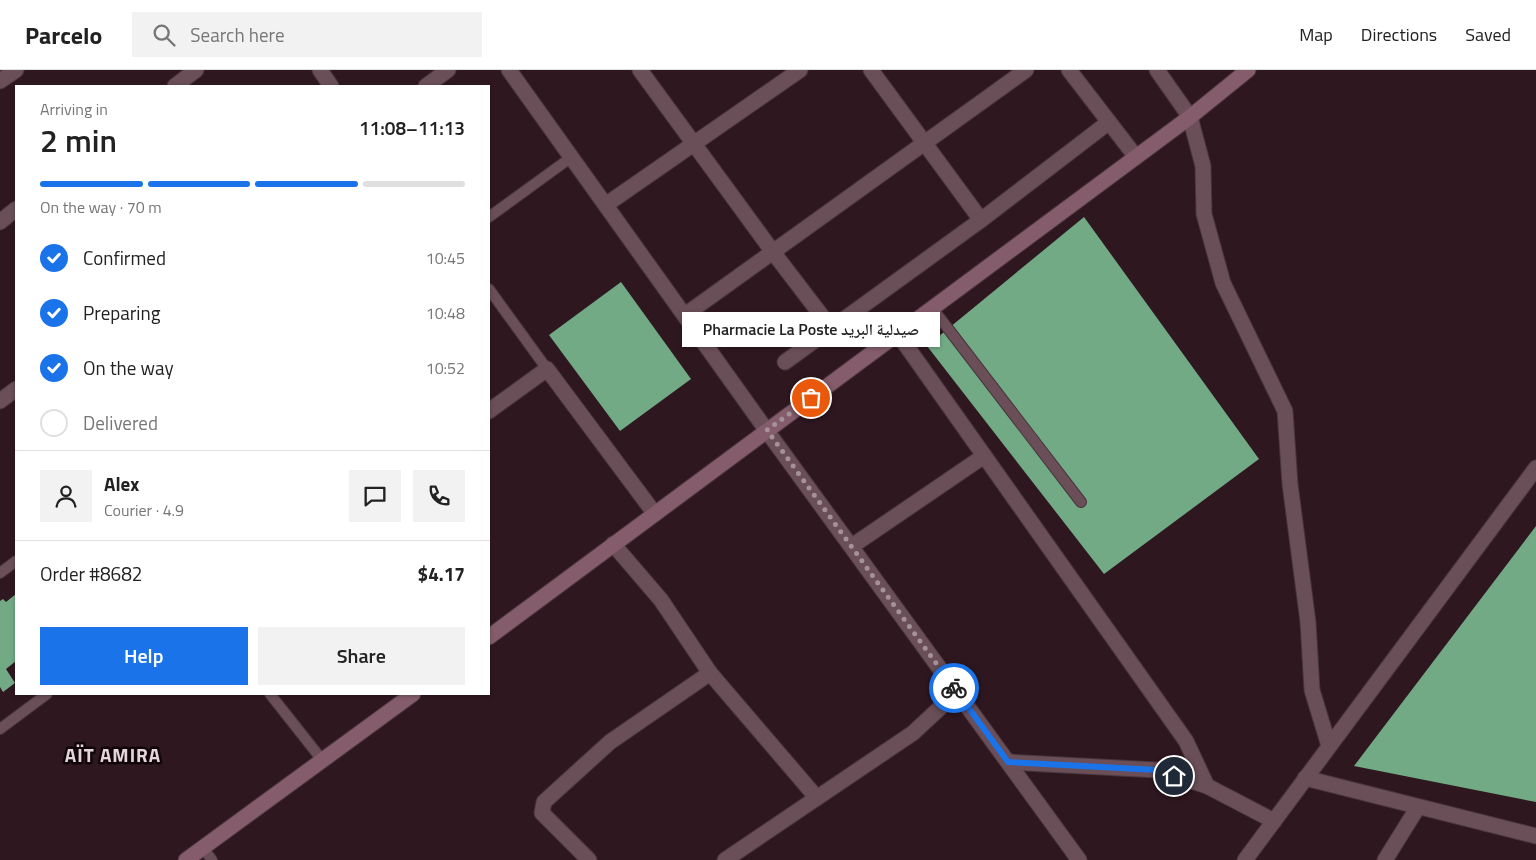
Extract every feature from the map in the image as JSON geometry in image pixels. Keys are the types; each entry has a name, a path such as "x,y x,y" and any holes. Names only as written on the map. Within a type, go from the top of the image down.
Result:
{"street":[{"path":"0,81 16,70"},
{"path":"176,85 196,70"},
{"path":"320,70 330,85"},
{"path":"427,85 448,70"},
{"path":"509,70 1079,860"},
{"path":"640,70 831,328"},
{"path":"607,204 800,70"},
{"path":"871,70 981,220"},
{"path":"685,315 1026,70"},
{"path":"1069,70 1136,157"},
{"path":"1157,70 1190,118 1203,166 1204,214 1223,283 1286,411 1290,484 1308,622 1312,690 1329,746"},
{"path":"490,636 1190,118 1248,70"},
{"path":"785,362 981,220 1108,122"},
{"path":"0,222 15,210"},
{"path":"898,334 1186,741 1207,786"},
{"path":"490,410 547,369 655,514"},
{"path":"0,401 15,390"},
{"path":"852,546 984,456"},
{"path":"1245,860 1536,468"},
{"path":"613,544 661,600 710,673 817,798"},
{"path":"589,860 542,813 544,802 610,742 710,673"},
{"path":"725,860 913,732 957,692"},
{"path":"186,860 207,854 412,695"},
{"path":"1008,762 1157,770 1207,786 1274,821"},
{"path":"1305,778 1536,836"},
{"path":"1386,860 1418,806"}],"lane":[{"path":"490,216 572,156"},
{"path":"490,290 547,369"},
{"path":"933,308 1081,502"},
{"path":"0,573 15,562"},
{"path":"2,723 45,695"},
{"path":"271,695 323,762"}],"building":[{"path":"1084,217 1259,459 1104,574 927,346"},
{"path":"621,282 691,379 620,431 549,335"},
{"path":"1536,526 1536,802 1354,766"},
{"path":"15,595 15,662 6,669 15,683 3,692 0,687 0,601 3,599 6,602"}],"way so far":[{"path":"811,398 767,430 954,688"}],"place":[{"name":"Pharmacie La Poste صيدلية البريد","path":"811,398"}],"district":[{"name":"AÏT AMIRA","path":"113,755"}],"route":[{"path":"954,688 1008,762 1157,770 1174,776"}]}
